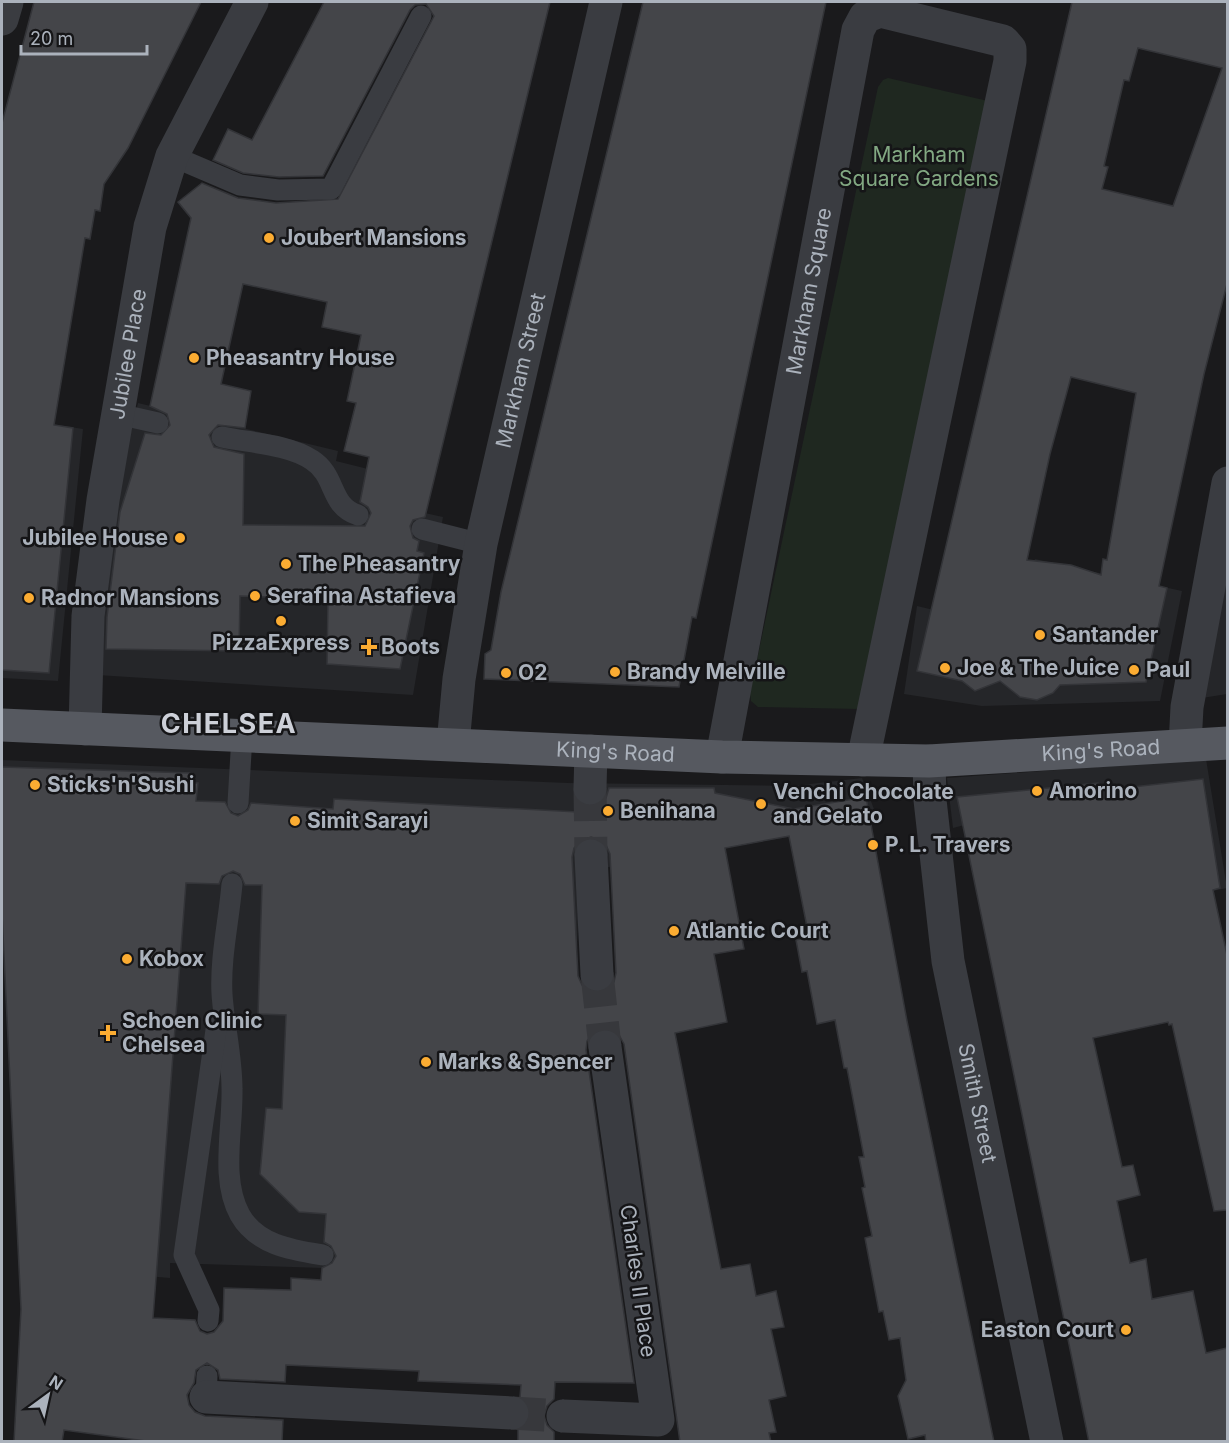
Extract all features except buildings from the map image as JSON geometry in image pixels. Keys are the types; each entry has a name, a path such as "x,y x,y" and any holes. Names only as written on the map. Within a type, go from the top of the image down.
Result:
{"main road":[{"name":"King's Road","path":"2,725 722,757 929,761 1227,743"}],"street":[{"path":"2,19 7,2"},
{"name":"Jubilee Place","path":"85,729 88,616 118,414 150,227 172,156 252,2"},
{"name":"Markham Street","path":"453,744 459,679 481,544 606,2"},
{"name":"Markham Square","path":"722,757 858,30 865,18 880,11 1003,41 1010,49 1010,61 863,760"},
{"path":"1185,745 1187,707 1227,483"},
{"path":"591,751 591,788"},
{"name":"Smith Street","path":"929,761 930,800 948,961 1047,1442"},
{"path":"591,856 597,974"},
{"name":"Charles II Place","path":"563,1416 661,1431 605,1047"},
{"path":"206,1386 512,1413"}],"lane":[{"path":"172,156 240,185 278,190 330,189 420,16"},
{"path":"118,414 158,423"},
{"path":"222,437 298,453 313,461 324,471 340,506 358,515"},
{"path":"422,529 481,544"},
{"path":"238,802 242,736"},
{"path":"208,1321 209,1310 184,1255 222,992 232,884"},
{"path":"222,992 232,1088 230,1171 233,1199 240,1216 254,1233 270,1242 323,1256"}],"shaded area":[{"path":"138,403 338,451 336,461 368,469 361,499 443,517 413,695 97,675 105,539"},
{"path":"2,416 83,429 58,681 2,678"},
{"path":"1035,559 1182,591 1160,701 982,706 904,694 917,606 1014,629"},
{"path":"1225,579 1227,579 1227,694 1202,698"},
{"path":"1206,759 1227,888 1129,908 1018,811 953,828 947,778"},
{"path":"2,760 568,783 793,786 862,778 879,822 579,872 569,1276 170,1263 170,1278 123,1274 65,925 2,928"}],"green space":[{"name":"Markham Square Gardens","path":"888,78 988,101 859,709 758,707 751,701 750,693 878,87 883,80"}],"tunnel":[{"path":"590,788 591,856"},
{"path":"597,974 605,1047"},
{"path":"512,1413 563,1416"}],"place":[{"name":"Joubert Mansions","path":"269,238"},
{"name":"Pheasantry House","path":"194,358"},
{"name":"Jubilee House","path":"180,538"},
{"name":"The Pheasantry","path":"286,564"},
{"name":"Serafina Astafieva","path":"255,596"},
{"name":"Radnor Mansions","path":"29,598"},
{"name":"PizzaExpress","path":"281,621"},
{"name":"Santander","path":"1040,635"},
{"name":"Boots","path":"369,647"},
{"name":"Joe & The Juice","path":"945,668"},
{"name":"Paul","path":"1134,670"},
{"name":"Brandy Melville","path":"615,672"},
{"name":"O2","path":"506,673"},
{"name":"Sticks'n'Sushi","path":"35,785"},
{"name":"Amorino","path":"1037,791"},
{"name":"Venchi Chocolate and Gelato","path":"761,804"},
{"name":"Benihana","path":"608,811"},
{"name":"Simit Sarayi","path":"295,821"},
{"name":"P. L. Travers","path":"873,845"},
{"name":"Atlantic Court","path":"674,931"},
{"name":"Kobox","path":"127,959"},
{"name":"Schoen Clinic Chelsea","path":"108,1033"},
{"name":"Marks & Spencer","path":"426,1062"},
{"name":"Easton Court","path":"1126,1330"}],"district":[{"name":"CHELSEA","path":"229,724"}]}
